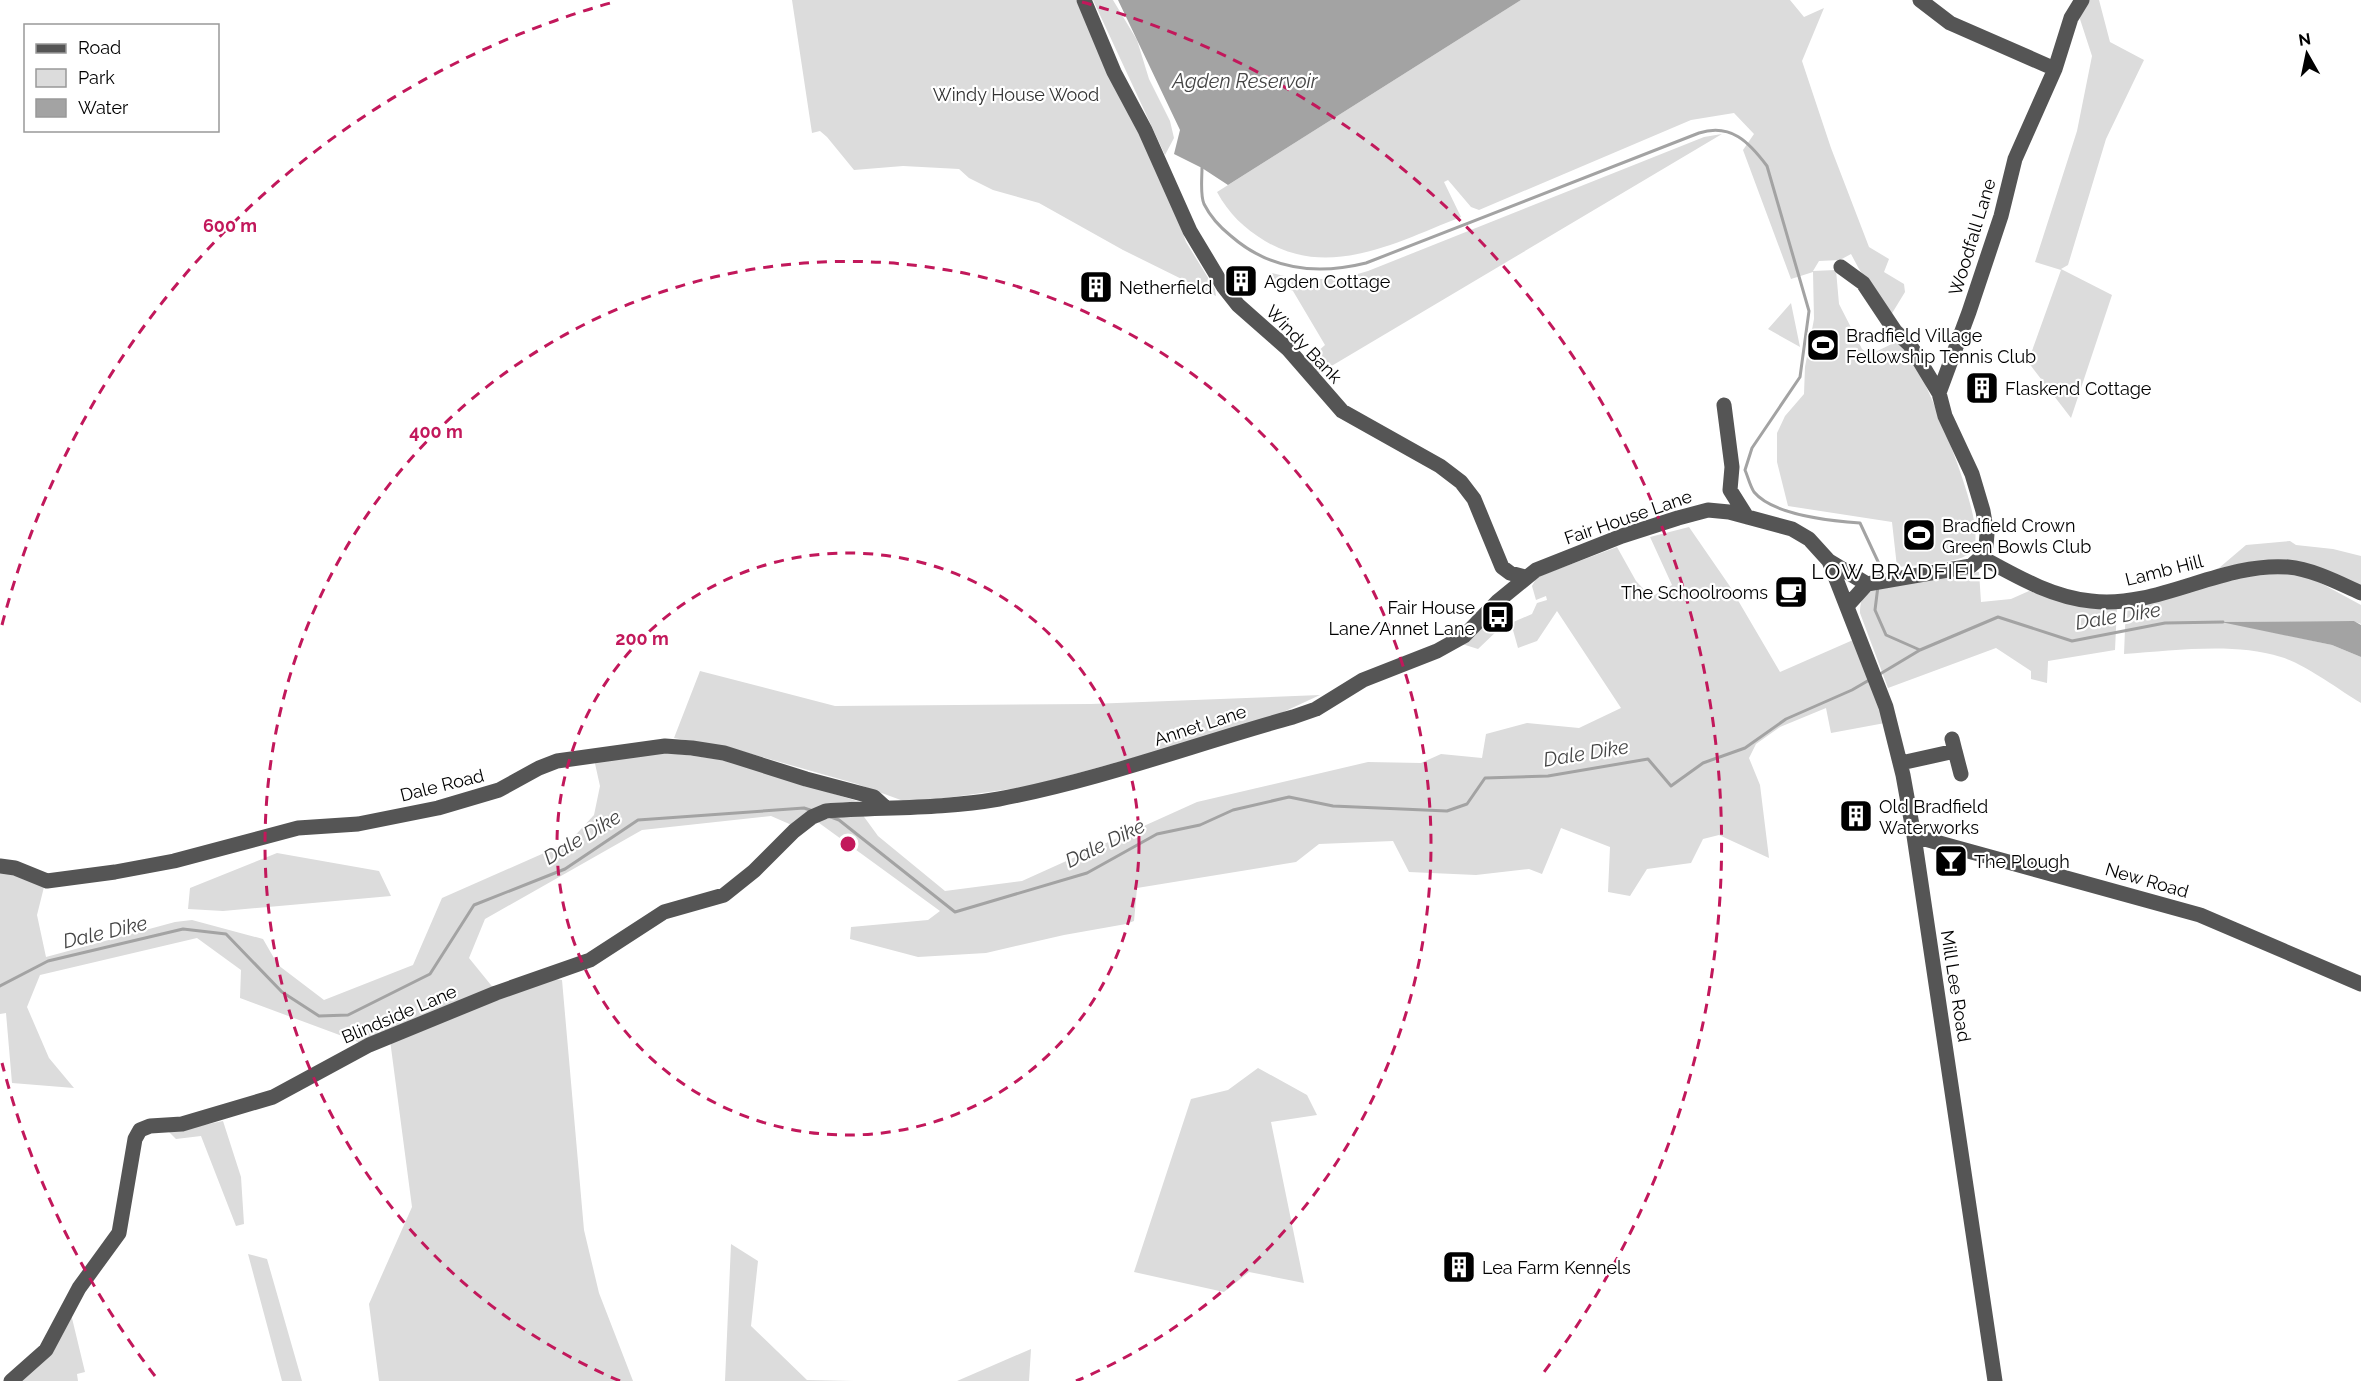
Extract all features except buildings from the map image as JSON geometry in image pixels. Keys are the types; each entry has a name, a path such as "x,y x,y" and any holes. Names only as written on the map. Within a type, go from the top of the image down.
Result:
{"street":[{"name":"Windy Bank","path":"1084,0 1114,72 1145,130 1190,231 1223,286 1238,305 1288,350 1342,411 1440,466 1461,482 1474,500 1502,567 1502,598"},
{"path":"1920,0 1950,22 2055,69"},
{"name":"Woodfall Lane","path":"1939,393 2001,216 2015,159 2055,69 2071,18 2082,0"},
{"path":"1841,267 1863,283 1895,331 1910,345 1939,393 1945,416 1972,474 1987,534 1981,557 1971,566 1959,570 1868,584 1848,605"},
{"path":"1724,405 1732,467 1730,490 1747,517"},
{"path":"1708,510 1730,490"},
{"name":"Fair House Lane","path":"1502,598 1536,570 1622,536 1708,510 1729,512 1792,529 1809,539 1829,561 1848,605"},
{"name":"Lamb Hill","path":"1981,557 2021,579 2063,596 2092,602 2139,599 2233,573 2288,567 2316,575 2361,593"},
{"path":"1829,561 1868,584"},
{"path":"1502,567 1510,573 1525,577"},
{"name":"Annet Lane","path":"885,807 942,806 1029,792 1133,766 1293,717 1316,709 1363,680 1446,646 1464,636 1502,598"},
{"name":"Mill Lee Road","path":"1848,605 1886,707 1901,763 1914,836 1995,1381"},
{"path":"1901,763 1954,745 1960,774"},
{"name":"Dale Road","path":"0,866 15,868 47,881 115,872 174,861 298,828 358,824 438,808 499,790 557,761 665,746 724,753 874,798 885,807"},
{"name":"Blindside Lane","path":"11,1381 46,1350 79,1288 119,1233 135,1139 140,1130 150,1126 182,1124 273,1097 369,1045 496,993 590,960 664,912 724,895 754,872 794,831 812,817 826,810 885,807"},
{"name":"New Road","path":"1914,836 2200,915 2361,984"}],"green space":[{"name":"Windy House Wood","path":"792,0 1076,0 1156,169 1186,242 1215,289 1216,296 1123,250 1039,203 993,190 969,178 959,169 903,166 854,170 827,137 820,131 812,133"},
{"name":"Windy House Wood","path":"1093,0 1113,0 1137,40 1149,79 1170,121 1174,138 1165,155"},
{"path":"1521,0 1790,0 1804,17 1824,8 1802,61 1831,148 1869,247 1889,259 1884,272 1904,284 1905,292 1891,315 1851,254 1840,260 1819,261 1813,271 1836,270 1839,304 1862,349 1869,355 1900,340 1909,347 1953,451 1964,484 1976,536 1972,551 1959,559 1897,567 1892,522 1788,506 1777,462 1777,433 1785,416 1804,394 1805,367 1814,319 1813,272 1791,279 1743,150 1754,134 1734,113 1691,120 1479,210 1471,207 1448,180 1444,182 1461,217 1364,253 1339,257 1314,257 1290,252 1265,241 1250,231 1222,200 1217,192"},
{"path":"2089,0 2099,0 2110,42 2144,60 2106,139 2068,265 2061,269 2112,295 2071,418 2028,362 2061,270 2035,262 2077,131 2092,56 2078,13"},
{"path":"1722,134 1318,374 1307,361 1325,345 1293,291 1276,283 1272,273 1300,280 1344,278 1368,271 1704,137"},
{"path":"1791,303 1800,347 1768,329"},
{"path":"1689,527 1729,585 1780,672 1853,640 1885,723 1831,733 1826,708 1780,727 1756,744 1749,758 1760,785 1769,858 1719,835 1703,839 1691,863 1647,869 1630,896 1608,892 1610,847 1561,828 1542,874 1529,869 1476,875 1409,872 1393,841 1319,844 1296,862 1137,888 1134,921 1126,924 1064,935 986,953 918,957 850,939 851,927 928,920 940,911 815,820 862,814 878,836 945,891 1022,881 1197,802 1368,762 1421,763 1441,754 1482,758 1486,734 1527,723 1579,728 1621,708 1557,611 1537,641 1518,648 1511,623 1532,614 1537,603 1547,600 1546,596 1536,600 1532,586 1537,577 1617,547 1636,581 1651,597 1672,585 1650,537"},
{"path":"2290,541 2296,545 2333,549 2361,556 2361,588 2320,573 2242,566 2219,568 2246,545"},
{"path":"2293,568 2361,605 2361,624 2353,621 2225,622 2332,645 2361,657 2361,703 2300,665 2262,652 2203,649 2124,654 2126,604 2252,574"},
{"path":"1979,572 1981,602 2011,599 2029,591 2060,601 2117,607 2115,650 2048,661 2047,683 2031,679 2031,671 1996,648 1888,688 1860,613 1865,595 1870,589"},
{"path":"1491,617 1499,629 1478,649 1462,644"},
{"path":"700,671 835,706 1091,704 1320,695 1279,714 1209,737 1026,787 909,803 857,784 727,747 674,738"},
{"path":"663,752 724,760 857,801 822,807 794,826 771,816 642,830 485,919 469,958 495,990 361,1043 240,998 241,970 197,938 40,975 27,1007 49,1058 74,1088 12,1083 6,1013 0,1014 0,872 14,873 44,887 37,915 46,957 175,922 192,920 263,939 278,965 324,1000 413,965 442,898 569,842 594,815 600,786 594,759"},
{"path":"277,853 379,871 391,896 223,911 188,909 190,888"},
{"path":"548,978 562,980 584,1230 599,1293 633,1381 379,1381 369,1304 412,1207 390,1040"},
{"path":"1258,1068 1307,1095 1317,1115 1271,1122 1304,1283 1249,1272 1224,1292 1134,1272 1191,1099 1228,1090"},
{"path":"223,1121 241,1177 244,1224 236,1226 201,1136 176,1139 169,1132"},
{"path":"731,1244 758,1261 751,1326 807,1380 854,1381 725,1381"},
{"path":"248,1254 267,1259 302,1381 282,1381"},
{"path":"71,1314 85,1372 77,1374 78,1381 19,1381"},
{"path":"1031,1349 1029,1381 957,1381"}],"water":[{"name":"Agden Reservoir","path":"1118,0 1521,0 1228,185 1174,154 1180,130"},
{"path":"2354,621 2361,625 2361,657 2332,645 2221,622"}],"waterway":[{"path":"1204,164 1202,168 1204,204 1216,222 1231,236 1246,247 1278,263 1312,269 1330,269 1366,263 1699,133 1721,131 1738,137 1746,142 1767,166 1809,311 1800,377 1752,448 1745,470 1754,492 1775,506 1804,515 1860,523 1881,568 1880,576"},
{"path":"1878,586 1875,610 1886,635 1920,650"},
{"name":"Dale Dike","path":"1880,674 1920,650 1998,617 2072,641 2165,623 2223,622"},
{"name":"Dale Dike","path":"831,817 839,820 955,912 1087,873 1157,834 1200,825 1233,810 1289,797 1333,806 1447,811 1467,804 1485,778 1548,776 1648,759 1671,786 1703,763 1745,748 1786,719 1852,690 1871,679"},
{"name":"Dale Dike","path":"0,986 48,961 183,929 226,934 282,992 319,1016 348,1015 430,974 474,905 565,869 638,820 804,808 813,811"}],"place":[{"name":"Agden Cottage","path":"1241,281"},
{"name":"Netherfield","path":"1096,287"},
{"name":"Bradfield Village Fellowship Tennis Club","path":"1823,345"},
{"name":"Flaskend Cottage","path":"1982,388"},
{"name":"Bradfield Crown Green Bowls Club","path":"1919,535"},
{"name":"The Schoolrooms","path":"1791,592"},
{"name":"Fair House Lane/Annet Lane","path":"1498,617"},
{"name":"Old Bradfield Waterworks","path":"1856,816"},
{"name":"The Plough","path":"1951,861"},
{"name":"Lea Farm Kennels","path":"1459,1267"}],"district":[{"name":"LOW BRADFIELD","path":"1905,571"}]}
